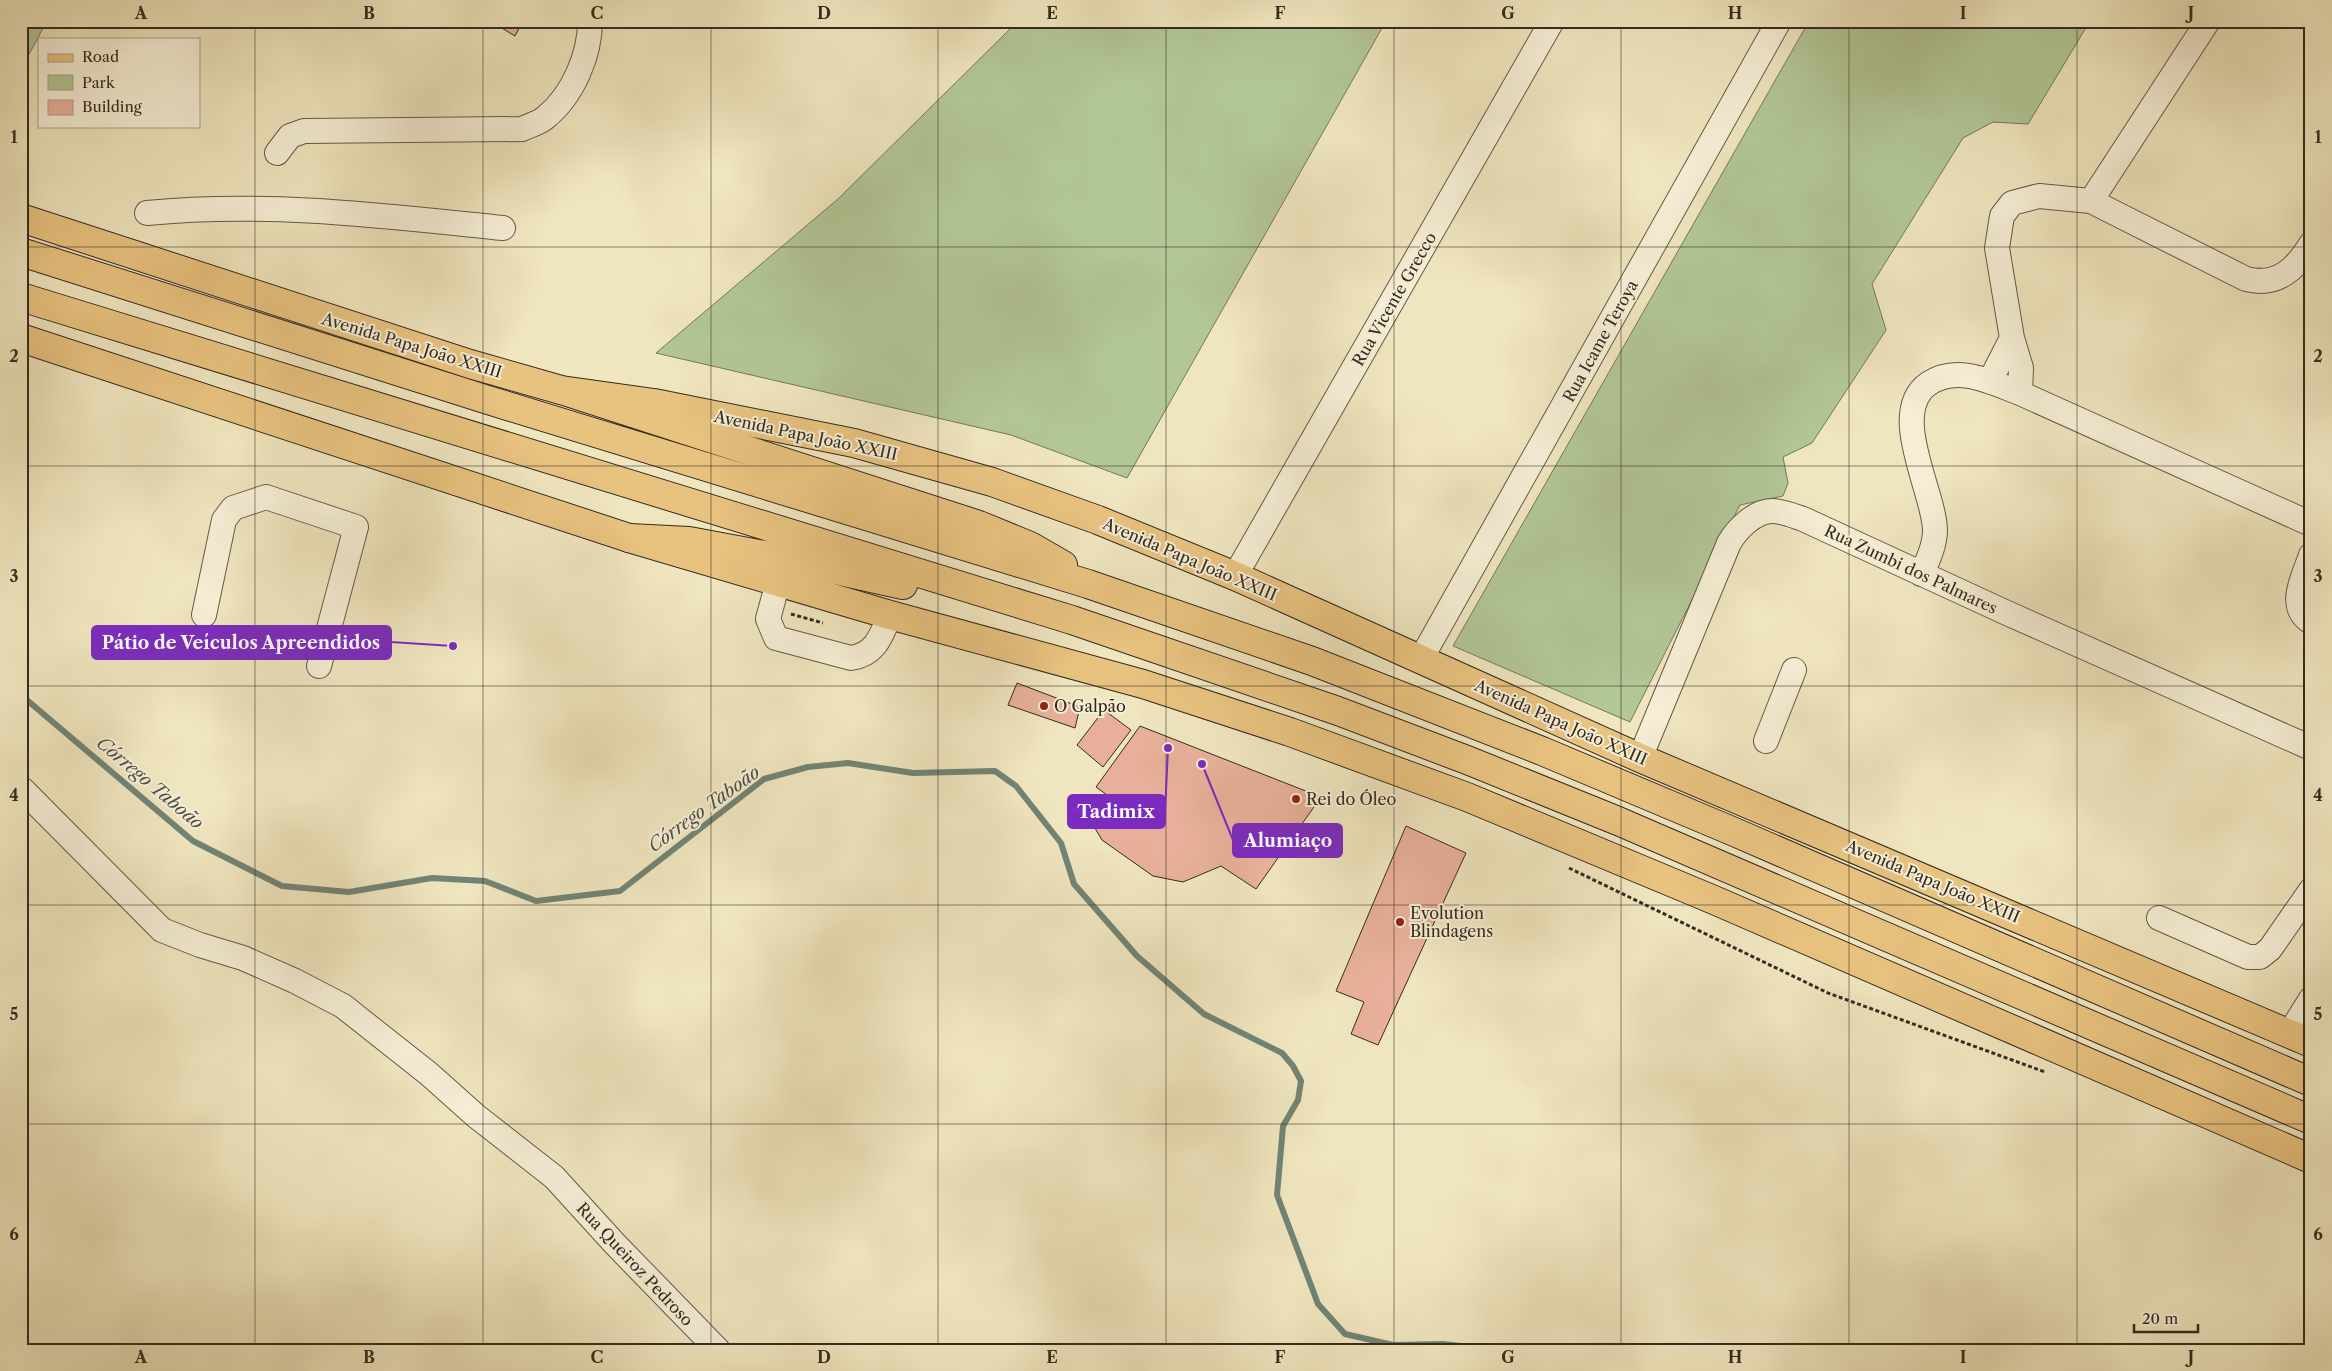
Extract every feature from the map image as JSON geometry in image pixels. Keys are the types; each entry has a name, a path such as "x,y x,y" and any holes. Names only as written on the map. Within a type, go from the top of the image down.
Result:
{"main road":[{"name":"Avenida Papa João XXIII","path":"21,218 470,364 561,390 654,403 854,443 992,482 1098,520 1235,576 1640,758 2300,1038"},
{"name":"Avenida Papa João XXIII","path":"21,252 498,403 1088,584 1312,661 1524,744 1732,831 2303,1078"},
{"path":"21,298 1072,620 1338,712 1466,760 1618,821 2311,1120"},
{"path":"22,339 629,538 890,615 1143,684 1290,732 1467,797 1714,900 2311,1159"},
{"path":"561,390 979,525 1030,546 1064,566 1088,584"},
{"path":"629,538 689,541 871,577 972,604 1072,620"}],"street":[{"path":"277,153 290,136 304,132 522,129 545,119 562,102 584,61 590,21"},
{"name":"Rua Vicente Grecco","path":"1235,576 1552,21"},
{"name":"Rua Icame Teroya","path":"1420,659 1779,21"},
{"path":"2092,201 2208,21"},
{"path":"2020,393 2021,368 2012,338 1997,248 2002,216 2012,203 2024,198 2039,196 2092,201 2253,281 2279,278 2291,271 2300,262 2311,244"},
{"path":"147,213 186,209 288,210 503,228"},
{"path":"1990,381 2012,338"},
{"path":"1922,574 1928,561 1935,531 1933,515 1912,431 1915,400 1924,387 1933,381 1962,374 1990,381 2020,393 2311,524"},
{"path":"204,615 224,520 233,508 266,497 356,527 319,666"},
{"name":"Rua Zumbi dos Palmares","path":"1640,758 1729,543 1735,533 1750,520 1772,510 1803,519 2311,748"},
{"path":"2311,555 2296,600 2299,611 2311,622"},
{"path":"778,582 768,619 776,638 851,658 864,656 880,638 890,615"},
{"path":"1766,741 1794,670"},
{"name":"Rua Queiroz Pedroso","path":"23,790 162,930 200,945 243,958 295,981 343,1006 554,1177 615,1244 718,1350"},
{"path":"2159,918 2248,957 2260,957 2270,950 2311,890"},
{"path":"2300,1038 2311,999"}],"path":[{"path":"770,607 832,625"},
{"path":"1563,866 1828,993 2047,1073"}],"green space":[{"path":"21,21 47,21 21,69"},
{"path":"1006,21 1386,21 1127,478 1011,435 656,353 838,199 1012,27"},
{"path":"1809,21 2090,21 2028,124 1993,122 1963,138 1872,284 1886,330 1812,443 1783,457 1788,483 1783,496 1740,505 1630,722 1453,646"}],"building":[{"path":"490,21 523,21 515,36"},
{"name":"O Galpão","path":"1017,683 1080,707 1075,728 1008,705"},
{"path":"1104,710 1131,730 1103,767 1077,745"},
{"path":"1140,726 1321,797 1256,889 1221,866 1183,882 1153,876 1102,840 1083,808 1092,801 1103,812 1114,800 1096,787"},
{"name":"Evolution Blindagens","path":"1406,826 1466,853 1378,1045 1351,1034 1364,1002 1336,991"}],"waterway":[{"name":"Córrego Taboão","path":"21,695 193,841 282,886 349,892 432,878 485,881 536,901 620,891 764,779 808,767 848,763 913,773 995,771 1016,786 1061,843 1074,884 1137,956 1204,1014 1282,1053 1293,1066 1301,1081 1298,1100 1283,1126 1277,1195 1318,1304 1345,1334 1393,1345 1443,1344 1496,1350"}],"place":[{"name":"Pátio de Veículos Apreendidos","path":"453,646"},
{"name":"O Galpão","path":"1044,706"},
{"name":"Tadimix","path":"1168,748"},
{"name":"Alumiaço","path":"1202,764"},
{"name":"Rei do Óleo","path":"1296,799"},
{"name":"Evolution Blindagens","path":"1400,922"}]}
